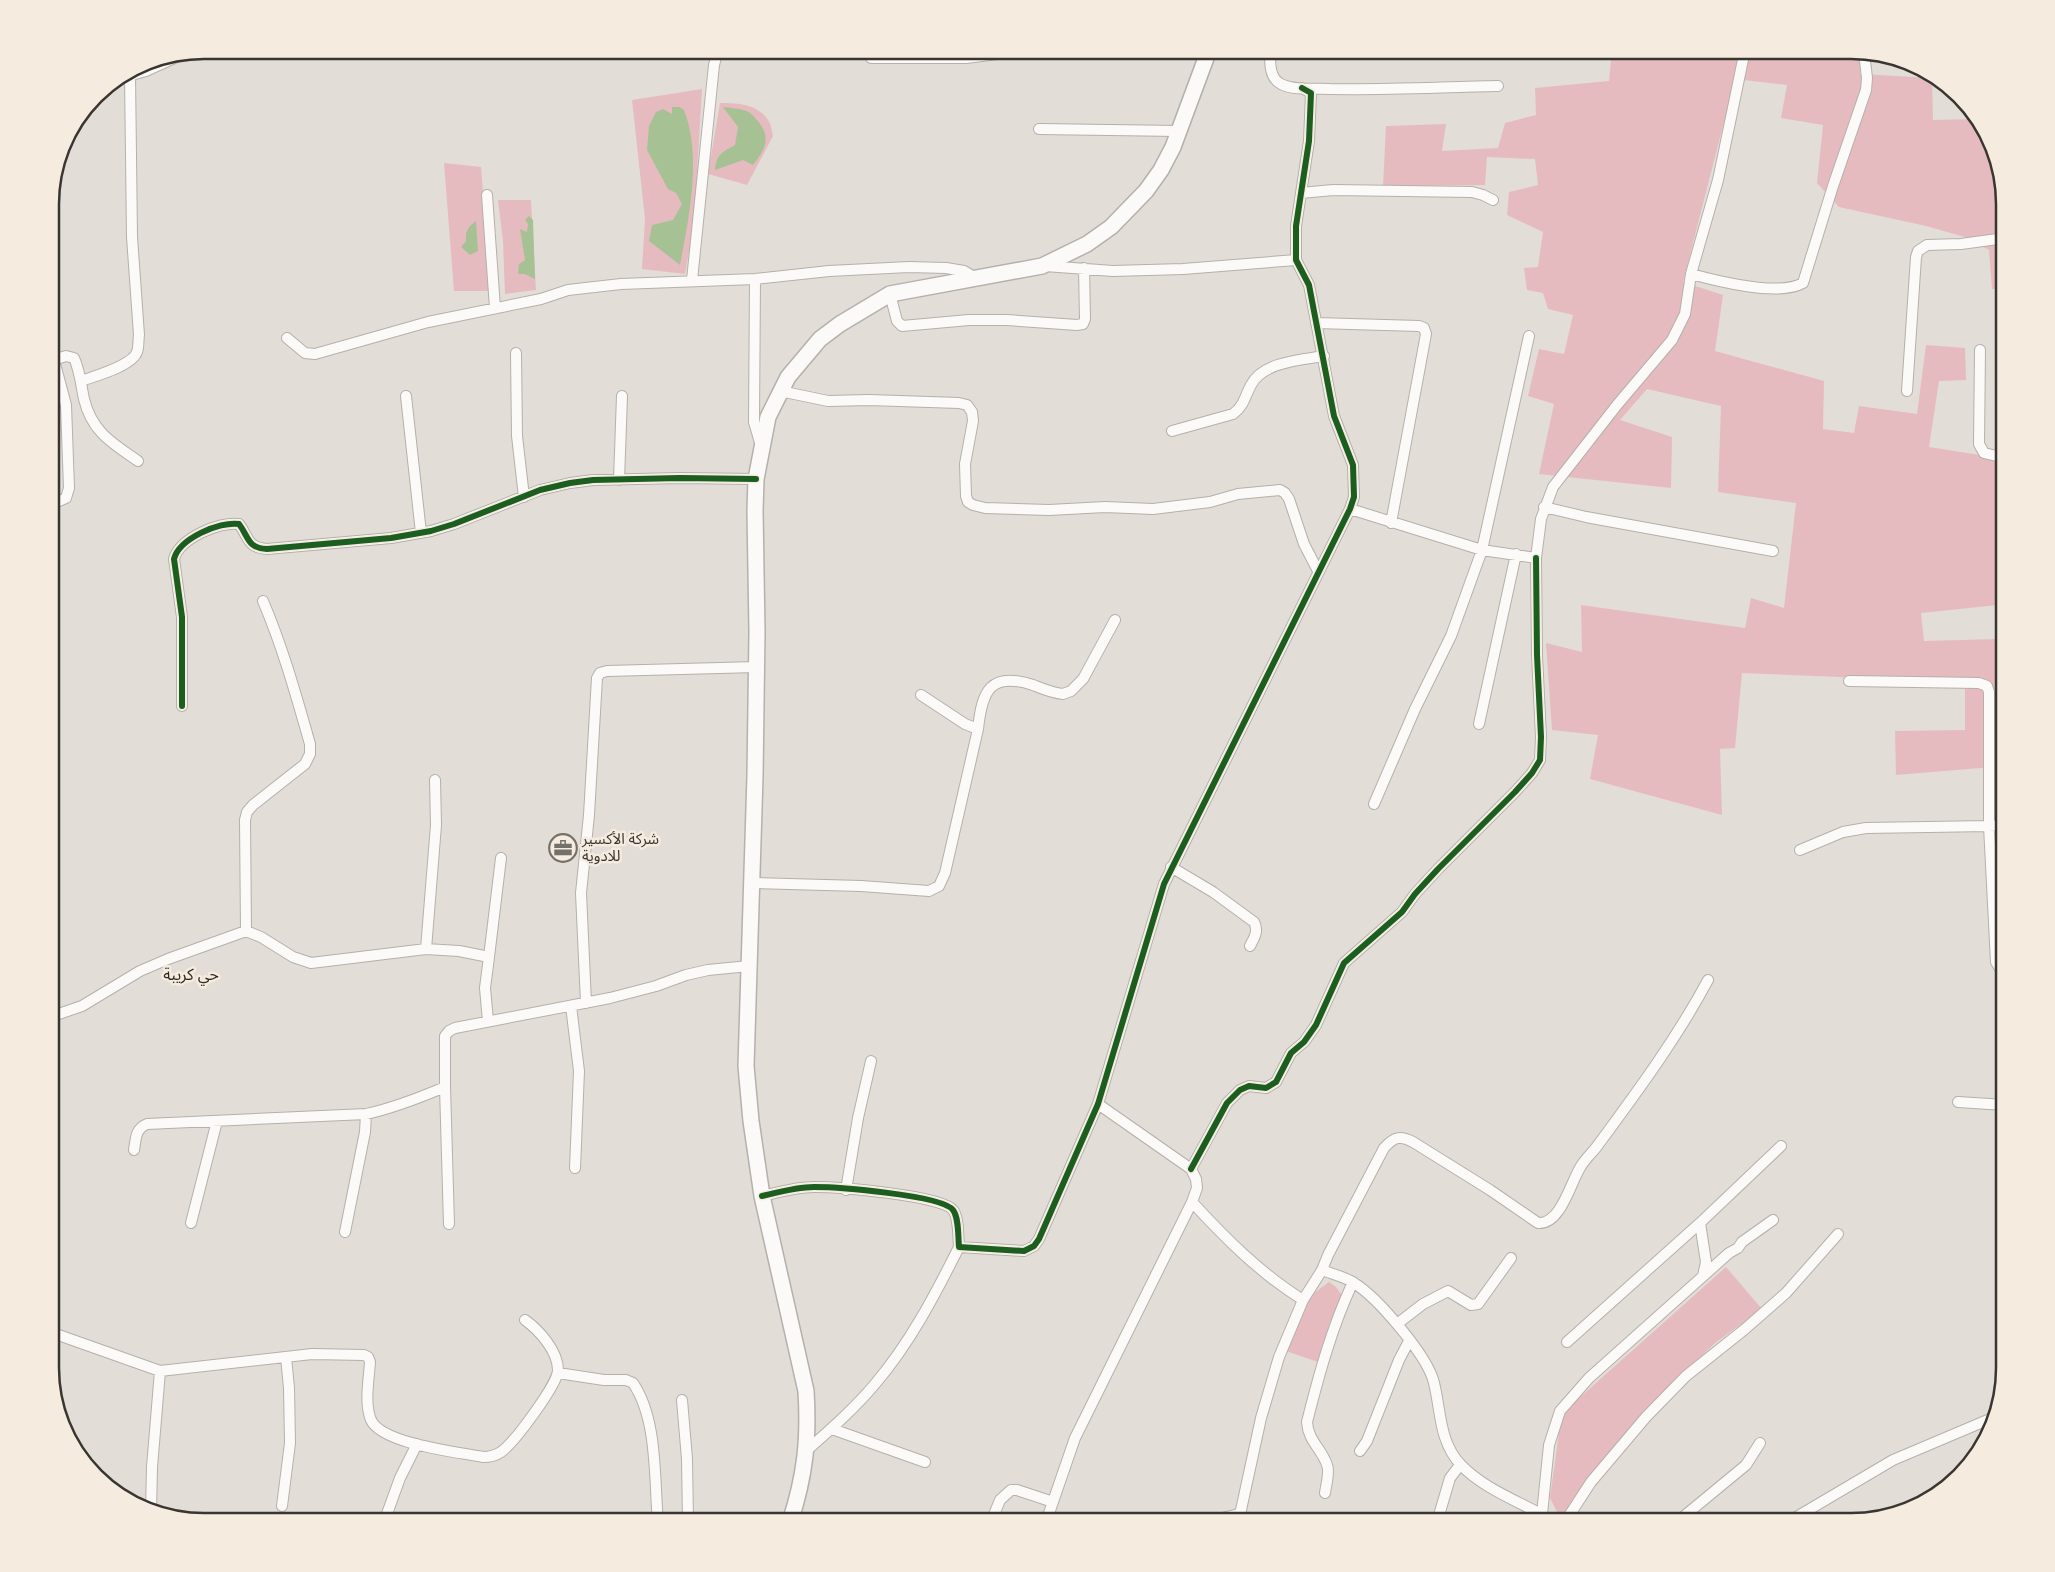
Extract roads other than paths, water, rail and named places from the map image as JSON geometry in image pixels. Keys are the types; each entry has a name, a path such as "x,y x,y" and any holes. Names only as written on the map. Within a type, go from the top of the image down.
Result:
{"main road":[{"path":"793,1513 801,1487 808,1417 802,1368 762,1196 751,1121 746,1066 757,668 756,478 768,417 788,377 820,339 840,324 890,294 974,277 1042,266 1087,244 1111,227 1146,191 1161,170 1179,131 1206,59"}],"street":[{"path":"692,280 716,59"},
{"path":"1270,59 1271,71 1281,85 1302,88 1371,89 1498,86"},
{"path":"1191,1169 1227,1103 1240,1090 1249,1086 1266,1088 1276,1082 1291,1053 1304,1042 1316,1025 1344,963 1402,912 1415,894 1438,869 1515,792 1532,773 1540,760 1536,558 1544,507 1553,487 1564,471 1672,340 1685,314 1691,274 1720,172 1744,59"},
{"path":"1691,274 1722,283 1754,287 1786,288 1796,287 1802,283 1866,90 1865,60"},
{"path":"81,381 120,366 133,359 138,351 139,335 132,237 126,81"},
{"path":"959,1247 1024,1251 1034,1246 1039,1239 1098,1104 1139,964 1171,867 1216,782 1350,509 1354,497 1353,465 1334,416 1309,285 1296,260 1296,226 1309,141 1311,93 1302,88"},
{"path":"1040,130 1179,131"},
{"path":"1301,193 1333,190 1472,192 1493,200"},
{"path":"487,195 495,308"},
{"path":"1907,390 1916,257 1918,251 1927,245 1961,244 1996,239"},
{"path":"1042,266 1084,268 1113,272 1183,269 1296,260"},
{"path":"287,338 305,353 315,354 428,322 541,300 568,290 621,284 755,279 829,271 909,267 955,269 964,271 974,277"},
{"path":"890,294 897,321 902,326 969,320 1007,320 1077,325 1083,324 1085,319 1084,268"},
{"path":"755,279 754,422 757,437 762,448"},
{"path":"1316,323 1419,326 1424,328 1426,334 1391,523"},
{"path":"1374,804 1415,709 1451,636 1482,550 1528,336"},
{"path":"1980,350 1979,444 1984,453 1996,456"},
{"path":"516,353 517,436 524,497"},
{"path":"59,358 66,356 74,358 89,416 97,429 116,446 138,461"},
{"path":"1172,431 1233,414 1240,409 1250,386 1258,374 1292,361 1324,356"},
{"path":"59,383 66,405 69,488 66,498 59,501"},
{"path":"780,391 828,401 869,400 959,403 967,405 972,412 973,421 965,464 966,496 968,502 985,508 1049,510 1105,507 1153,509 1210,502 1238,494 1280,490 1289,499 1304,544 1318,571"},
{"path":"406,396 421,533"},
{"path":"619,480 622,396"},
{"path":"182,706 182,617 174,559 175,552 208,529 233,523 239,524 252,545 268,549 391,538 421,533 454,524 540,490 570,483 619,480 756,478"},
{"path":"1544,507 1586,517 1774,551"},
{"path":"1350,509 1482,550 1536,558"},
{"path":"1479,724 1516,554"},
{"path":"246,931 244,820 247,812 253,805 306,764 310,754 310,744 291,676 279,639 263,602"},
{"path":"752,883 860,886 929,891 936,889 945,873 978,729 981,705 985,694 993,686 1013,679 1063,694 1084,679 1115,620"},
{"path":"586,1003 581,893 589,815 597,678 600,672 757,668"},
{"path":"1849,681 1980,682 1987,686 1989,692 1989,826 1996,962"},
{"path":"921,695 958,720 978,729"},
{"path":"426,950 436,825 435,780"},
{"path":"1800,850 1843,832 1866,828 1996,826"},
{"path":"488,1021 485,988 501,858"},
{"path":"1171,867 1213,892 1254,922 1256,934 1250,946"},
{"path":"59,1014 82,1006 140,971 246,931 261,937 293,956 311,963 426,950 459,951 489,957"},
{"path":"450,1224 445,1086 445,1036 449,1030 586,1003 656,986 686,975 708,970 750,966"},
{"path":"1241,1513 1261,1418 1279,1357 1303,1300 1322,1270 1384,1148 1396,1138 1403,1137 1490,1190 1538,1223 1543,1224 1550,1220 1569,1193 1580,1167 1671,1041 1708,980"},
{"path":"572,1006 577,1038 579,1071 575,1168"},
{"path":"846,1190 858,1118 871,1062"},
{"path":"134,1150 137,1132 147,1124 366,1114 403,1104 445,1086"},
{"path":"1958,1102 1996,1104"},
{"path":"1049,1513 1075,1438 1192,1202 1197,1188 1196,1179 1191,1169 1098,1104"},
{"path":"345,1232 365,1132 366,1114"},
{"path":"191,1223 218,1122"},
{"path":"1567,1342 1700,1223 1781,1146"},
{"path":"762,1196 813,1187 902,1195 938,1201 949,1206 954,1211 956,1217 959,1247 933,1301 902,1349 875,1385 832,1429 806,1451"},
{"path":"1192,1202 1246,1256 1286,1290 1303,1300"},
{"path":"1542,1513 1549,1445 1560,1411 1589,1378 1729,1253 1773,1220"},
{"path":"1700,1223 1706,1262 1704,1276"},
{"path":"1571,1513 1591,1482 1646,1416 1686,1376 1745,1329 1786,1293 1838,1234"},
{"path":"1396,1324 1423,1304 1448,1291 1471,1305 1478,1304 1511,1258"},
{"path":"1322,1270 1354,1282 1376,1300 1424,1362 1434,1381 1443,1432 1448,1448 1460,1465 1509,1498 1540,1513"},
{"path":"1325,1493 1328,1466 1311,1440 1307,1422 1322,1364 1338,1316 1354,1282"},
{"path":"59,1335 160,1371 312,1354 364,1355 368,1357 370,1419 376,1428 389,1435 417,1444 483,1457 492,1457 506,1448 544,1400 558,1373 558,1364 551,1350 536,1328 525,1320"},
{"path":"1360,1451 1367,1441 1408,1341"},
{"path":"282,1506 290,1443 290,1395 286,1357"},
{"path":"151,1503 152,1466 160,1371"},
{"path":"558,1373 604,1380 626,1380 633,1383 646,1411 655,1468 658,1513"},
{"path":"682,1400 689,1513"},
{"path":"1803,1513 1893,1460 1986,1420"},
{"path":"832,1429 925,1462"},
{"path":"387,1513 400,1478 417,1444"},
{"path":"1687,1513 1746,1465 1760,1444"},
{"path":"1440,1513 1450,1478 1460,1465"},
{"path":"995,1513 1000,1500 1012,1490 1053,1502"}],"place":[{"name":"شركة الأكسير للادوية","path":"563,848"}],"district":[{"name":"حي كريبة","path":"191,974"}]}
